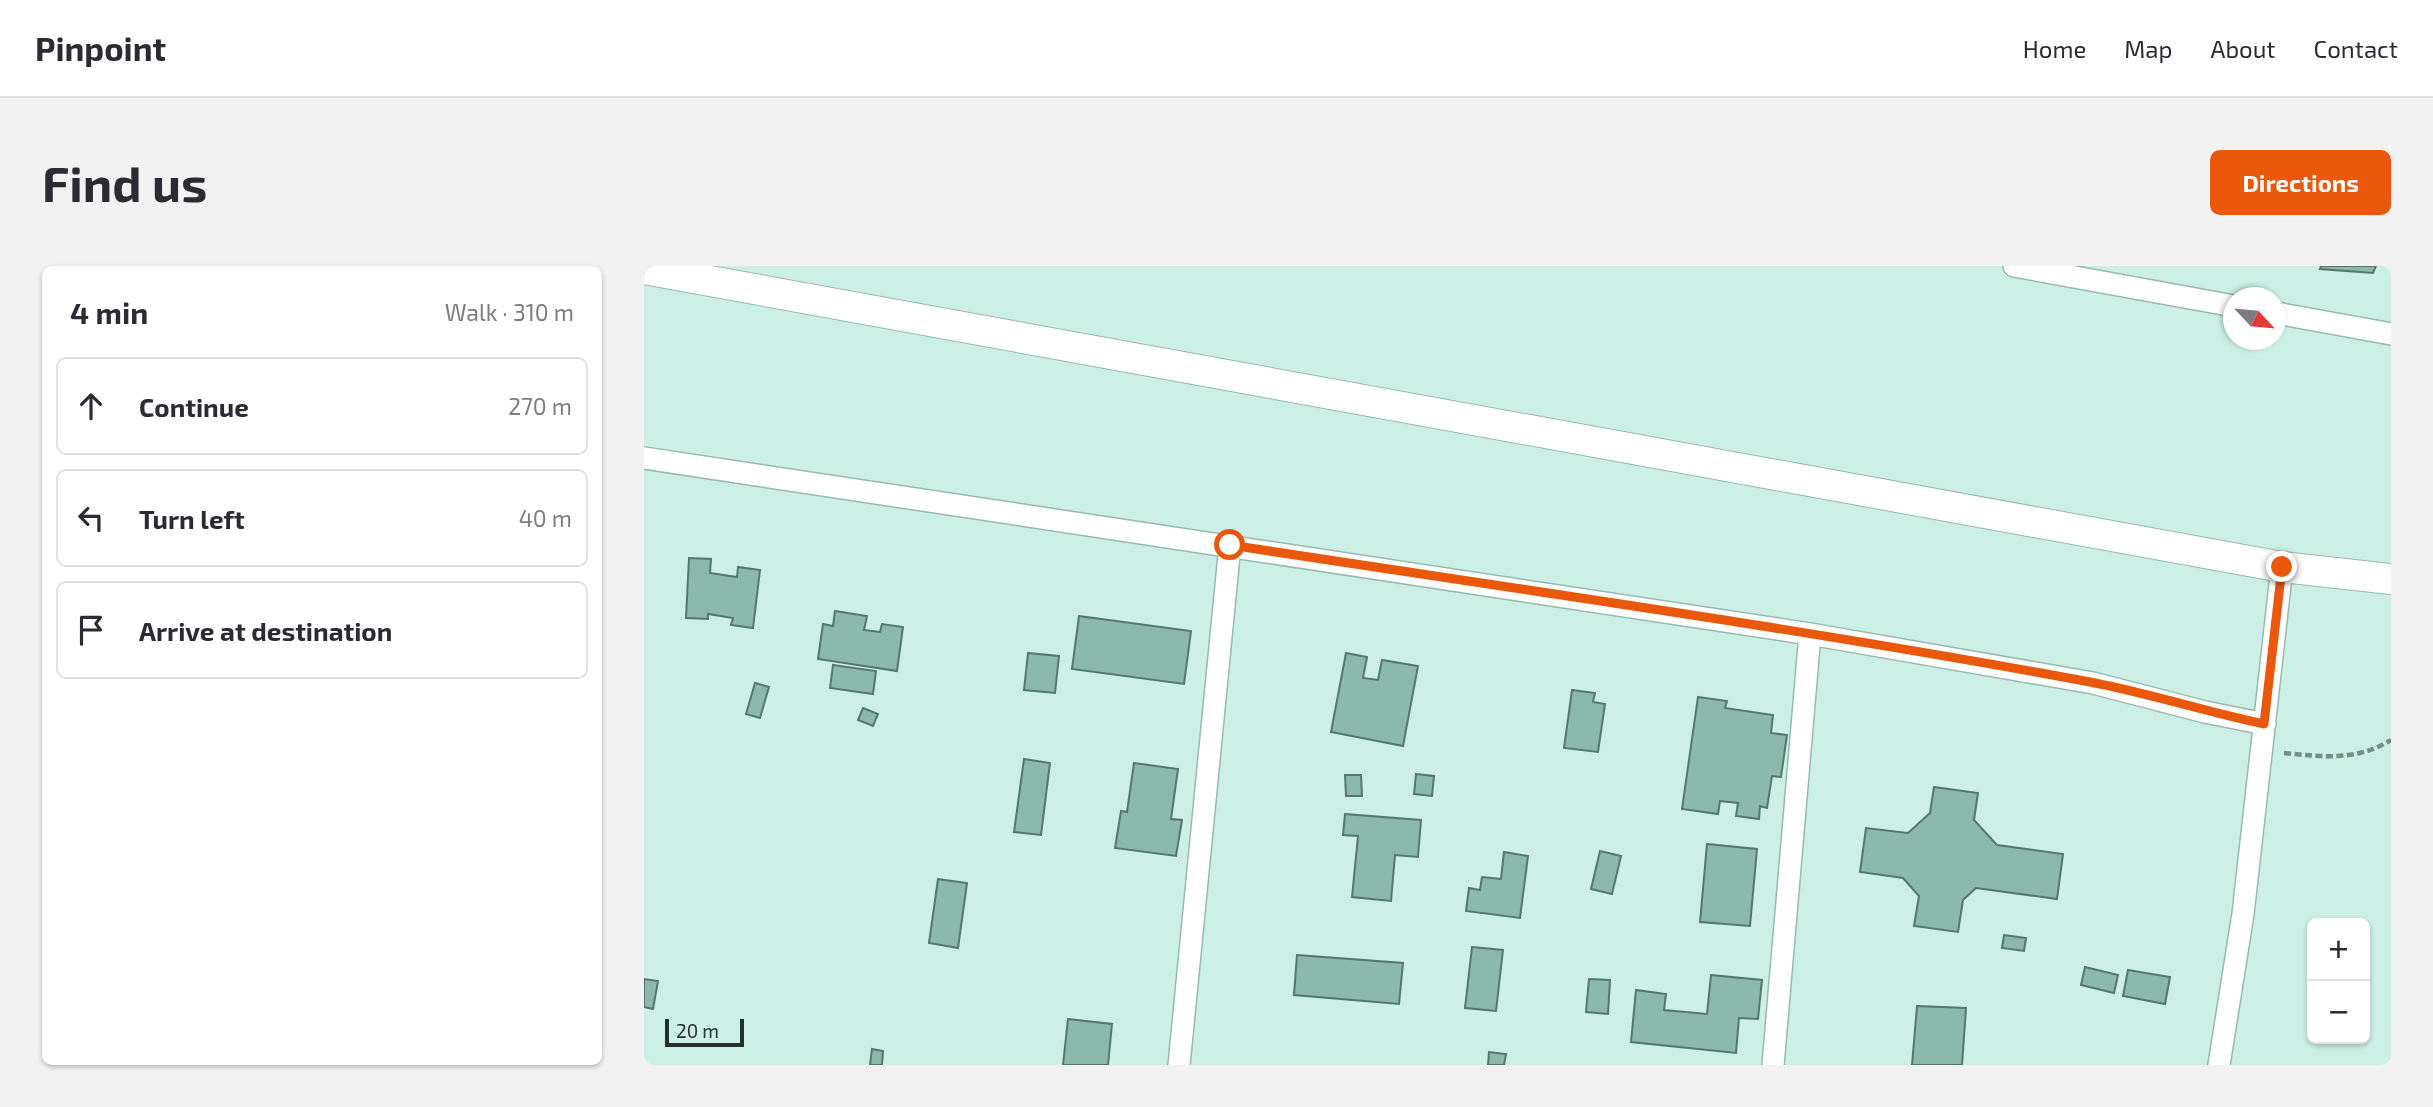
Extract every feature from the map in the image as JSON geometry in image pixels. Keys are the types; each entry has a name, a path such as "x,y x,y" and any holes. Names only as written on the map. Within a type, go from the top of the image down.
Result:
{"street":[{"path":"2014,266 2223,304"},
{"path":"644,269 2282,567 2391,579"},
{"path":"2286,315 2391,334"},
{"path":"644,458 1810,634 2093,683 2264,724"},
{"path":"1179,1065 1230,545"},
{"path":"2219,1065 2243,914 2282,567"},
{"path":"1773,1065 1810,634"}],"path":[{"path":"2262,751 2332,758 2371,752 2391,740"}],"building":[{"path":"2321,266 2376,266 2373,273 2320,269"},
{"path":"689,558 711,559 710,573 737,577 738,567 760,570 753,628 731,625 733,618 708,614 708,619 686,618"},
{"path":"835,611 867,616 864,630 880,632 882,624 903,627 897,671 818,659 823,624 833,626"},
{"path":"1079,616 1191,631 1184,684 1072,669"},
{"path":"1028,653 1059,656 1055,693 1024,690"},
{"path":"1346,653 1367,657 1363,678 1378,680 1382,660 1418,666 1403,746 1331,732"},
{"path":"833,665 876,671 873,694 830,688"},
{"path":"755,683 769,687 760,718 746,714"},
{"path":"1572,690 1595,693 1593,702 1605,704 1598,752 1564,748"},
{"path":"1698,697 1727,701 1725,708 1773,715 1771,733 1787,735 1781,777 1772,776 1767,808 1760,806 1759,819 1736,816 1738,803 1720,801 1718,814 1682,809"},
{"path":"863,708 878,714 873,726 858,720"},
{"path":"1024,759 1050,763 1041,835 1014,832"},
{"path":"1134,763 1178,769 1171,819 1182,820 1176,856 1115,848 1121,811 1127,812"},
{"path":"1416,774 1434,776 1432,796 1414,794"},
{"path":"1345,775 1361,775 1362,796 1346,796"},
{"path":"1934,787 1978,793 1974,820 1997,845 2063,854 2057,899 1976,888 1963,900 1958,932 1914,926 1919,896 1903,878 1860,872 1866,828 1908,833 1930,813"},
{"path":"1345,814 1421,820 1418,857 1395,855 1391,901 1352,897 1358,836 1343,835"},
{"path":"1707,844 1757,849 1750,926 1700,922"},
{"path":"1600,851 1621,856 1612,894 1591,889"},
{"path":"1504,852 1528,856 1520,918 1466,911 1469,888 1480,890 1482,877 1501,879"},
{"path":"938,879 967,883 958,948 929,943"},
{"path":"2004,935 2026,938 2024,951 2002,948"},
{"path":"1472,947 1503,950 1496,1011 1465,1008"},
{"path":"1297,955 1403,963 1399,1004 1294,995"},
{"path":"2085,967 2118,975 2114,993 2081,985"},
{"path":"2128,970 2170,977 2165,1004 2123,996"},
{"path":"1711,975 1762,980 1758,1019 1739,1018 1736,1053 1631,1042 1636,990 1666,994 1664,1010 1707,1014"},
{"path":"644,979 658,981 653,1009 644,1007"},
{"path":"1589,979 1610,980 1608,1014 1586,1012"},
{"path":"1917,1006 1966,1008 1962,1065 1912,1065"},
{"path":"1068,1019 1112,1024 1108,1065 1063,1065"},
{"path":"872,1049 883,1051 882,1065 870,1065"},
{"path":"1489,1052 1506,1054 1504,1065 1488,1065"}],"route":[{"path":"1230,545 1810,634 2093,683 2264,724 2282,567"}]}
